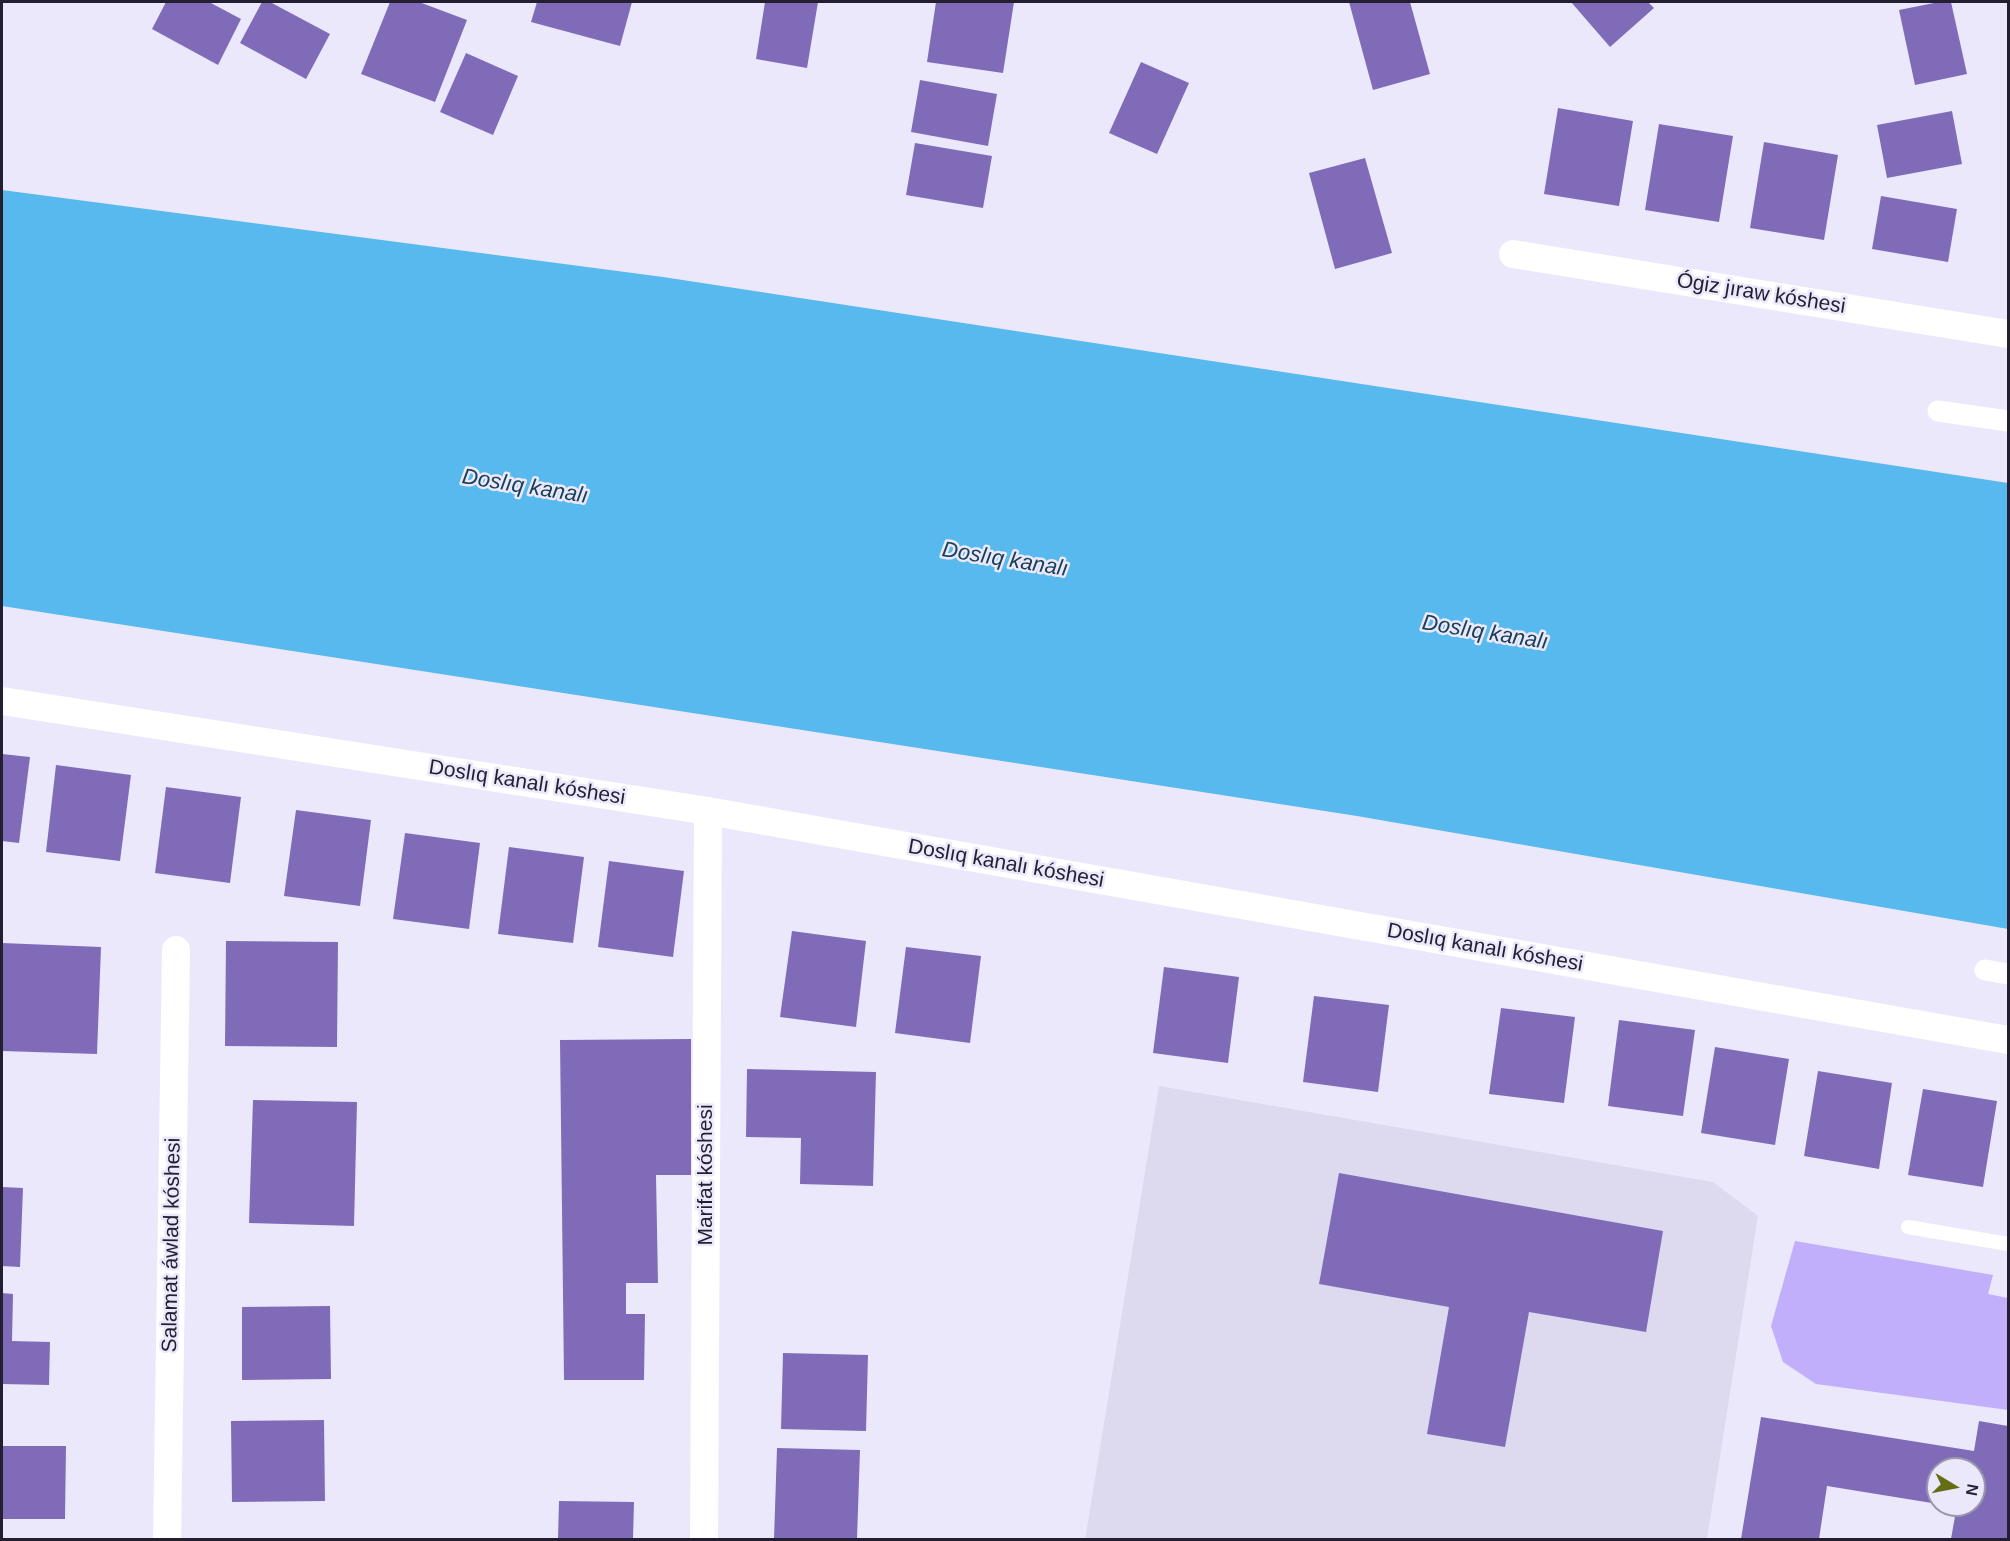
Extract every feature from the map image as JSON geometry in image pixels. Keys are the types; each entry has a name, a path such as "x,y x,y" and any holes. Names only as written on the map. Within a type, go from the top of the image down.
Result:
{"street":[{"name":"Ógiz jıraw kóshesi","path":"1513,254 2008,334"},
{"path":"1938,411 2008,421"},
{"name":"Doslıq kanalı kóshesi","path":"2,701 708,812 2008,1040"},
{"name":"Marifat kóshesi","path":"704,1539 708,812"},
{"name":"Salamat áwlad kóshesi","path":"167,1539 176,950"},
{"path":"1985,970 2008,974"}],"lane":[{"path":"1908,1227 2008,1244"}],"shaded area":[{"path":"1159,1086 1713,1182 1758,1216 1707,1539 1085,1540"},
{"path":"1795,1241 1993,1275 1988,1294 2008,1298 2008,1410 1816,1384 1783,1362 1771,1326"}],"water":[{"name":"Doslıq kanalı","path":"2,190 663,277 2008,483 2008,929 1357,816 2,606"}],"building":[{"path":"166,2 209,2 241,19 218,65 152,29"},
{"path":"262,2 270,2 330,34 306,79 240,43"},
{"path":"390,2 419,2 467,20 435,102 361,74"},
{"path":"537,2 632,2 620,46 531,22"},
{"path":"765,2 818,2 807,68 756,59"},
{"path":"936,2 1014,2 1003,73 927,62"},
{"path":"1349,2 1410,2 1430,74 1373,90"},
{"path":"1571,2 1648,2 1654,8 1610,47"},
{"path":"1939,2 1951,2 1967,74 1915,85 1899,10"},
{"path":"466,53 518,76 493,135 440,112"},
{"path":"1141,62 1189,83 1157,154 1109,133"},
{"path":"920,80 997,94 988,146 911,132"},
{"path":"1558,108 1633,121 1619,206 1544,194"},
{"path":"1952,111 1962,164 1887,178 1877,125"},
{"path":"1659,124 1733,136 1719,222 1645,210"},
{"path":"1764,142 1838,155 1824,240 1750,228"},
{"path":"915,143 992,156 983,208 906,195"},
{"path":"1365,158 1392,253 1335,269 1309,173"},
{"path":"1881,196 1957,209 1948,262 1872,249"},
{"path":"2,754 30,757 19,843 2,841"},
{"path":"56,765 131,775 120,861 46,852"},
{"path":"166,787 241,797 230,883 155,873"},
{"path":"296,810 371,820 360,906 284,896"},
{"path":"405,833 480,843 469,929 393,919"},
{"path":"509,847 584,857 573,943 498,934"},
{"path":"609,861 684,871 673,957 598,947"},
{"path":"792,931 866,941 856,1027 780,1017"},
{"path":"226,941 338,942 337,1047 225,1046"},
{"path":"2,943 101,947 97,1054 2,1051"},
{"path":"906,947 981,956 970,1043 895,1033"},
{"path":"1164,967 1239,977 1228,1063 1153,1053"},
{"path":"1314,996 1389,1005 1378,1092 1303,1082"},
{"path":"1501,1008 1575,1017 1564,1103 1489,1094"},
{"path":"1619,1020 1695,1030 1683,1116 1608,1106"},
{"path":"691,1039 691,1175 656,1175 658,1283 626,1283 626,1314 645,1314 644,1380 564,1380 560,1040"},
{"path":"1715,1047 1789,1059 1775,1145 1701,1133"},
{"path":"747,1069 876,1072 873,1186 800,1184 801,1138 746,1137"},
{"path":"1818,1071 1892,1083 1879,1169 1804,1156"},
{"path":"1923,1089 1997,1101 1983,1187 1908,1175"},
{"path":"253,1100 357,1102 354,1226 249,1223"},
{"path":"1339,1173 1663,1231 1646,1332 1529,1312 1505,1447 1427,1434 1449,1307 1319,1284"},
{"path":"2,1187 23,1188 20,1267 2,1266"},
{"path":"2,1293 13,1294 12,1341 50,1342 49,1385 2,1384"},
{"path":"330,1306 331,1379 242,1380 242,1307"},
{"path":"783,1353 868,1355 866,1431 781,1429"},
{"path":"1761,1417 1974,1451 1979,1421 2008,1426 2008,1539 1951,1539 1955,1517 1986,1517 1986,1457 1926,1457 1926,1502 1827,1486 1819,1539 1741,1539"},
{"path":"324,1420 325,1501 232,1502 231,1421"},
{"path":"2,1446 66,1446 65,1519 2,1519"},
{"path":"777,1448 860,1450 857,1539 774,1539"},
{"path":"559,1501 634,1502 633,1539 558,1539"}]}
